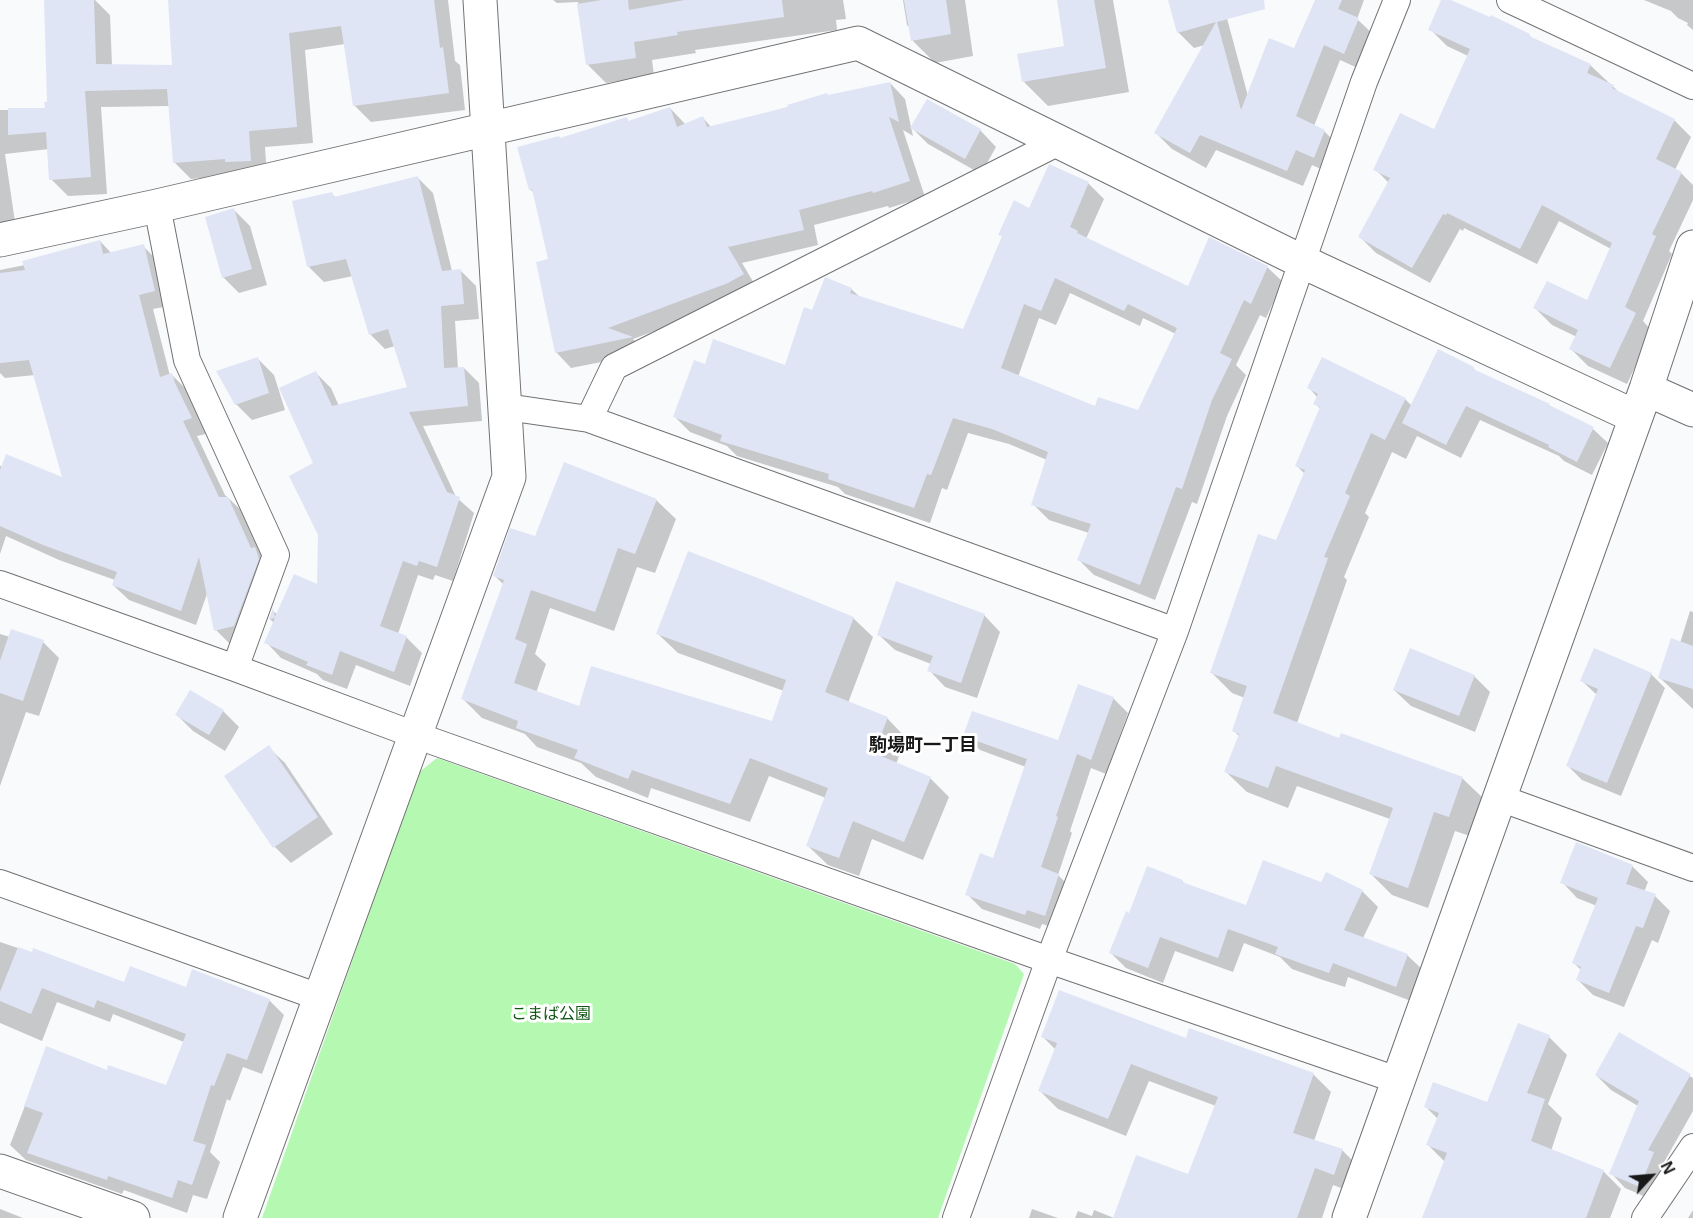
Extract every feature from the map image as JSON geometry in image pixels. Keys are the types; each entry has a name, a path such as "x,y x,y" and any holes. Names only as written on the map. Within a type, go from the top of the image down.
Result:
{"street":[{"path":"240,1218 509,477 480,0"},
{"path":"956,1218 1049,960 1175,631 1301,261 1364,82 1397,0"},
{"path":"1510,0 1693,86"},
{"path":"0,240 157,206 858,43 1301,261 1641,403 1693,410"},
{"path":"589,419 614,367 1059,142"},
{"path":"157,206 187,360 276,555 236,668"},
{"path":"1349,1218 1641,403 1693,247"},
{"path":"506,407 589,419 1175,631"},
{"path":"0,584 415,735 1049,960 1397,1080"},
{"path":"1500,798 1693,868"},
{"path":"0,883 319,997"},
{"path":"1645,1218 1693,1147"},
{"path":"0,1171 133,1218"}],"green space":[{"name":"こまば公園","path":"437,758 1015,964 1024,974 938,1218 262,1218 418,773"}],"building":[{"path":"44,0 94,0 96,64 172,65 168,0 434,0 449,93 353,106 341,26 289,33 297,127 249,131 251,161 225,162 225,159 173,163 167,89 85,91 91,177 49,180 46,132 8,135 8,108 45,108 44,102 47,102"},
{"path":"602,0 628,0 629,10 685,0 782,0 784,17 677,32 678,35 634,42 636,58 586,65 577,4"},
{"path":"904,0 946,0 951,34 911,41"},
{"path":"1057,0 1094,0 1106,68 1022,82 1017,54 1064,46"},
{"path":"1168,0 1264,0 1265,9 1217,22 1241,110 1269,38 1294,48 1315,0 1342,0 1338,9 1359,18 1344,54 1324,45 1296,116 1325,130 1314,158 1296,150 1287,171 1200,135 1190,153 1154,133 1216,22 1177,33"},
{"path":"1441,0 1451,0 1490,17 1491,15 1530,34 1529,36 1591,64 1587,73 1614,85 1612,88 1675,119 1656,159 1682,172 1652,234 1656,236 1625,307 1636,313 1610,368 1569,349 1578,330 1533,308 1547,281 1587,300 1612,243 1542,205 1520,249 1447,213 1443,214 1412,268 1358,237 1390,178 1373,170 1400,113 1434,129 1470,49 1428,30"},
{"path":"890,82 899,122 889,117 910,181 873,193 872,191 799,210 804,230 728,247 744,274 728,283 608,328 633,337 555,353 536,262 548,259 532,189 529,190 517,147 559,136 560,138 627,117 628,121 670,107 677,127 703,116 707,127 788,107 787,105 827,93 828,95"},
{"path":"927,99 981,129 965,159 910,128"},
{"path":"1049,164 1089,182 1070,227 1078,231 1077,233 1188,286 1209,237 1268,266 1251,304 1244,300 1220,353 1232,359 1212,400 1182,489 1176,487 1140,585 1077,560 1091,524 1031,505 1048,452 992,429 953,418 931,475 927,474 914,508 828,479 829,474 720,441 722,435 673,417 694,360 705,364 713,339 785,365 804,307 812,310 825,277 852,288 850,293 963,329 1002,236 998,235 1014,200 1029,208","holes":["1055,278 1124,311 1128,304 1177,328 1138,410 1098,397 1095,406 1001,368 1024,304 1041,311"]},
{"path":"418,176 442,271 461,269 464,304 441,306 444,368 464,367 468,406 409,412 447,492 460,497 437,567 419,561 417,566 403,561 380,626 407,636 394,672 340,651 332,675 306,665 308,662 264,643 275,618 269,619 273,608 275,617 294,574 317,584 318,535 289,476 313,463 279,388 316,371 332,406 407,387 388,329 369,335 346,259 307,267 292,201 332,192 334,197"},
{"path":"234,208 252,269 222,278 205,217"},
{"path":"100,240 103,254 144,244 155,291 139,295 160,377 172,373 192,418 183,421 219,497 228,497 251,548 255,547 259,559 234,626 214,631 199,557 181,611 112,585 117,572 43,545 0,526 0,470 6,454 62,477 29,360 0,363 0,273 25,270 22,261"},
{"path":"1438,349 1474,367 1473,369 1594,427 1577,462 1548,447 1549,445 1466,406 1446,445 1402,423"},
{"path":"258,357 269,393 235,405 216,371"},
{"path":"1322,357 1406,398 1385,440 1371,433 1345,493 1350,496 1324,557 1328,558 1273,713 1339,738 1341,733 1463,777 1449,817 1434,812 1408,888 1369,874 1393,808 1276,766 1268,788 1224,772 1239,734 1232,731 1247,686 1210,673 1258,534 1276,540 1305,470 1295,466 1320,407 1313,404 1318,394 1307,388"},
{"path":"564,462 657,499 635,554 618,548 595,612 531,590 515,639 527,644 514,683 579,706 591,666 772,721 786,680 656,634 688,551 854,617 825,692 888,717 874,753 931,777 904,842 853,821 839,858 806,846 828,788 750,758 730,804 632,770 628,779 574,758 578,750 516,728 518,721 461,699 504,580 493,576 510,528 535,536"},
{"path":"896,581 985,614 961,683 927,671 933,656 877,635"},
{"path":"11,629 44,640 23,701 0,693 0,661"},
{"path":"1671,638 1693,646 1693,689 1658,678"},
{"path":"1410,648 1475,675 1459,716 1393,690"},
{"path":"1594,648 1652,673 1607,783 1566,766 1598,689 1580,681"},
{"path":"1078,684 1114,697 1091,760 1077,754 1056,816 1058,817 1041,867 1059,874 1045,916 1027,910 1025,915 965,895 980,853 993,858 1027,759 963,736 972,711 1058,740"},
{"path":"190,690 224,710 209,735 175,715"},
{"path":"269,745 318,817 273,848 224,776"},
{"path":"1576,842 1633,865 1626,884 1656,894 1643,928 1636,926 1609,993 1576,980 1581,967 1572,963 1598,898 1560,883"},
{"path":"1263,860 1321,882 1326,872 1363,890 1344,930 1408,954 1396,987 1333,963 1329,973 1275,954 1278,947 1228,929 1218,958 1160,937 1148,968 1109,953 1126,911 1129,913 1147,866 1183,880 1182,882 1246,905"},
{"path":"18,947 32,952 33,948 124,982 130,966 186,987 192,969 270,999 247,1060 227,1053 214,1086 211,1085 193,1141 206,1145 192,1185 178,1180 172,1198 108,1176 107,1180 27,1153 43,1113 24,1106 46,1046 107,1070 108,1065 166,1085 186,1034 97,1000 94,1008 42,988 31,1014 0,1001 0,992"},
{"path":"1059,990 1186,1038 1189,1028 1314,1073 1293,1133 1343,1149 1334,1175 1315,1168 1297,1218 1113,1218 1136,1155 1188,1174 1218,1097 1131,1064 1108,1119 1038,1091 1057,1043 1041,1037"},
{"path":"1518,1023 1550,1035 1527,1093 1545,1099 1531,1141 1604,1170 1586,1218 1422,1218 1447,1153 1426,1145 1439,1113 1424,1107 1433,1082 1487,1102"},
{"path":"1619,1032 1691,1074 1648,1150 1654,1152 1640,1187 1609,1174 1639,1101 1595,1075"}],"district":[{"name":"駒場町一丁目","path":"923,746"}]}
